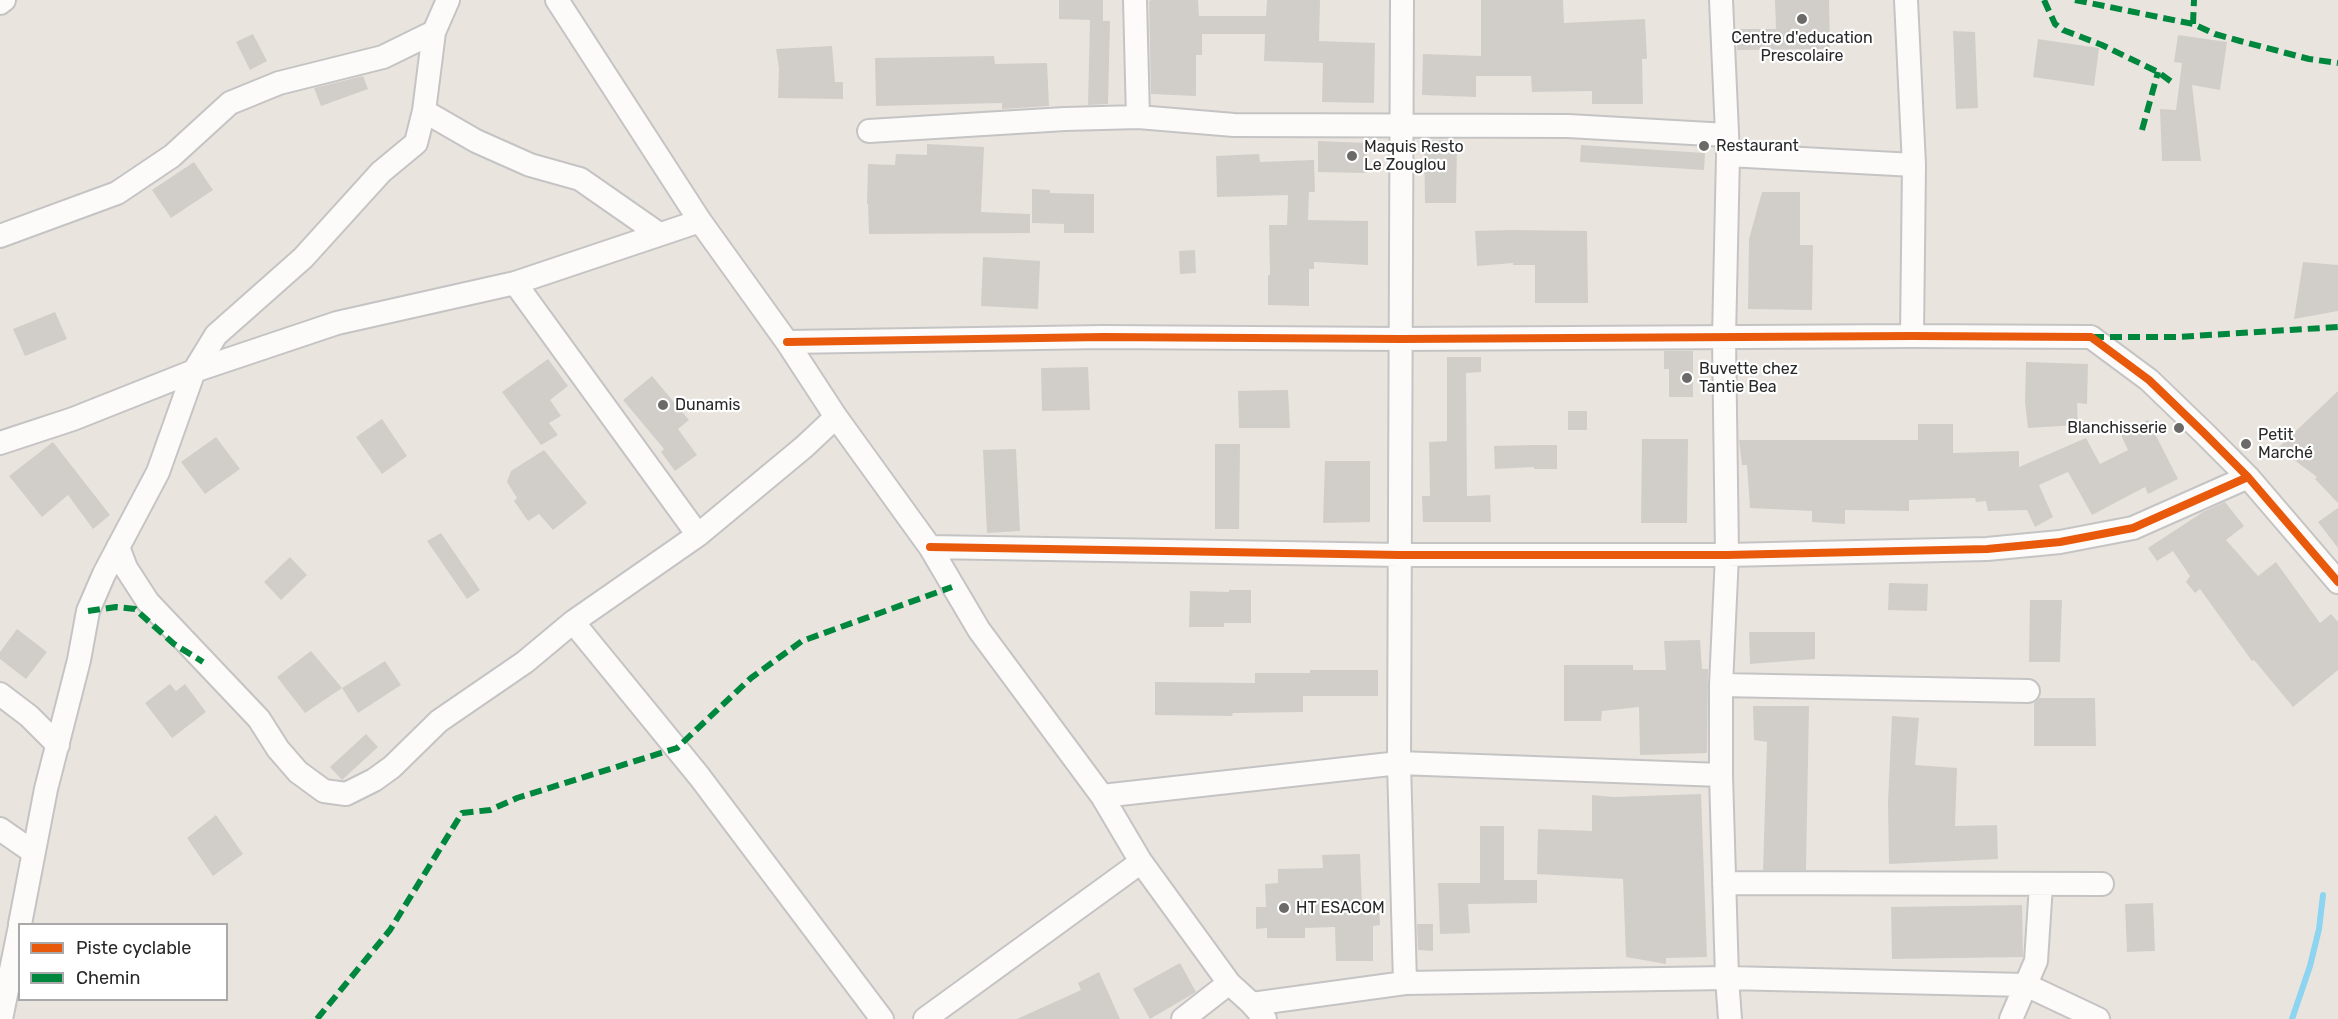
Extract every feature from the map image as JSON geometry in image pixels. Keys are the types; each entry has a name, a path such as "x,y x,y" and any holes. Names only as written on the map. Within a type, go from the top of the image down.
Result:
{"street":[{"path":"0,3 4,0"},
{"path":"20,923 46,789 88,611 104,574 158,472 194,371 216,335 303,258 381,172 416,143 424,111 434,32 448,0"},
{"path":"557,0 700,221 787,342 836,417 930,547 979,630 1102,796 1141,862 1230,983 1259,1011 1405,983 1726,978 2026,985 2098,1019"},
{"path":"1136,0 1138,117"},
{"path":"1402,0 1399,764 1405,983"},
{"path":"1721,0 1727,145 1724,338 1727,555 1721,685 1720,775 1726,978 1730,1019"},
{"path":"1906,0 1914,165 1911,336"},
{"path":"0,236 117,193 172,156 230,103 279,83 383,57 434,32"},
{"path":"424,111 476,141 530,165 580,179 659,234"},
{"path":"869,131 1138,117 1233,125 1568,126 1914,165"},
{"path":"0,443 73,419 194,371 337,323 514,282 700,221"},
{"path":"514,282 698,535"},
{"path":"787,342 1103,337 1401,339 2091,337 2149,380 2248,477 2338,582"},
{"path":"118,548 126,568 148,602 259,719 278,749 298,771 324,791 346,794 374,780 392,767 440,721 525,662 573,622 698,535 804,447 836,417"},
{"path":"930,547 1400,555 1727,555 1987,549 2060,542 2133,528 2248,477"},
{"path":"573,622 699,776 882,1019"},
{"path":"1721,685 2028,691"},
{"path":"0,694 29,717 58,745"},
{"path":"1102,796 1399,764 1720,775"},
{"path":"0,829 33,852"},
{"path":"926,1019 1141,862"},
{"path":"1724,883 2102,884"},
{"path":"2011,1019 2036,961 2042,885"},
{"path":"1,1019 18,935"},
{"path":"1183,1019 1230,983"}],"building":[{"path":"1059,0 1103,0 1103,21 1110,21 1108,104 1088,105 1090,20 1059,19"},
{"path":"1198,0 1199,16 1266,16 1267,0 1320,0 1319,41 1375,43 1374,103 1322,102 1323,63 1264,61 1265,34 1202,34 1202,55 1196,55 1196,96 1151,94 1149,1"},
{"path":"1481,0 1563,0 1564,23 1645,19 1647,59 1642,59 1643,104 1592,104 1592,91 1532,92 1531,76 1476,76 1476,97 1422,95 1423,54 1481,56"},
{"path":"1775,0 1829,0 1830,49 1737,50 1736,29 1776,29"},
{"path":"1953,31 1975,32 1978,108 1956,109"},
{"path":"253,34 267,61 250,70 236,42"},
{"path":"2178,35 2227,42 2220,90 2192,85 2201,161 2162,161 2160,109 2176,110 2182,63 2174,62"},
{"path":"2038,39 2099,48 2094,86 2033,77"},
{"path":"832,46 835,82 843,82 843,99 778,98 779,68 776,49"},
{"path":"994,56 995,64 1047,63 1049,106 1002,109 1002,103 876,106 875,58"},
{"path":"363,76 368,89 321,106 314,88"},
{"path":"1424,140 1457,141 1456,203 1425,203"},
{"path":"1318,141 1367,143 1367,173 1318,172"},
{"path":"927,144 984,147 981,212 1030,214 1030,233 869,234 868,164 895,165 896,154 927,155"},
{"path":"1581,145 1705,153 1704,170 1580,162"},
{"path":"1259,154 1260,162 1314,160 1315,192 1309,192 1308,220 1368,221 1368,265 1314,262 1314,269 1309,269 1309,306 1268,305 1269,225 1287,225 1288,195 1217,197 1216,156"},
{"path":"194,162 213,190 171,218 152,190"},
{"path":"1032,189 1050,190 1050,193 1094,194 1094,233 1064,233 1064,224 1032,223"},
{"path":"1762,192 1800,192 1800,245 1813,245 1812,310 1748,309 1749,239"},
{"path":"1475,231 1587,231 1588,303 1535,303 1535,265 1513,265 1513,263 1477,266"},
{"path":"1195,250 1196,273 1180,274 1179,251"},
{"path":"983,257 1040,261 1038,309 981,306"},
{"path":"2303,262 2338,265 2338,311 2294,319"},
{"path":"55,312 67,339 25,356 13,329"},
{"path":"1664,351 1693,351 1693,397 1669,397 1669,369 1664,369"},
{"path":"1447,357 1481,357 1481,372 1466,373 1467,496 1490,495 1491,522 1423,522 1422,496 1430,496 1429,442 1447,441"},
{"path":"548,359 568,386 550,400 561,416 549,423 558,435 541,445 502,392"},
{"path":"2026,362 2088,364 2087,404 2077,403 2078,425 2028,428 2025,402"},
{"path":"1088,367 1090,410 1042,411 1041,368"},
{"path":"652,376 689,420 678,429 697,455 675,471 661,452 664,449 623,400"},
{"path":"1288,390 1290,428 1239,428 1238,391"},
{"path":"2338,391 2338,503 2315,479 2317,477 2278,448"},
{"path":"1568,411 1587,411 1587,430 1568,430"},
{"path":"382,419 407,456 382,474 356,437"},
{"path":"2148,420 2178,479 2148,494 2145,487 2092,515 2068,472 2039,485 2053,517 2035,527 2027,510 1988,511 1986,501 1976,502 1975,498 1909,500 1909,511 1845,510 1845,524 1812,522 1812,511 1750,508 1747,465 1742,465 1739,440 1918,440 1918,424 1953,424 1953,453 2019,451 2019,467 2086,438 2100,464 2128,450 2120,433"},
{"path":"216,437 240,469 205,494 181,462"},
{"path":"1642,439 1688,439 1687,523 1641,523"},
{"path":"53,442 110,515 93,529 68,495 42,517 9,476"},
{"path":"1215,444 1240,444 1239,529 1215,529"},
{"path":"1557,445 1557,469 1534,469 1534,467 1495,469 1494,446"},
{"path":"1016,449 1020,531 987,533 983,450"},
{"path":"544,450 587,503 553,530 539,514 528,521 514,501 517,498 507,482 511,471"},
{"path":"1325,461 1370,461 1370,522 1323,523"},
{"path":"2225,502 2244,526 2226,540 2258,576 2276,562 2320,623 2331,614 2338,622 2338,670 2293,707 2254,660 2252,661 2200,589 2195,593 2186,582 2190,576 2173,551 2157,561 2148,548 2203,512"},
{"path":"2338,508 2338,548 2318,522"},
{"path":"441,533 480,590 467,599 427,541"},
{"path":"290,557 307,575 281,600 264,582"},
{"path":"1889,583 1928,584 1927,611 1888,610"},
{"path":"1229,590 1251,590 1251,623 1224,623 1224,627 1189,627 1190,591 1229,592"},
{"path":"2030,600 2062,600 2060,662 2029,662"},
{"path":"17,629 47,652 26,679 0,659 0,652"},
{"path":"1749,632 1815,632 1815,659 1750,664"},
{"path":"1700,640 1702,669 1708,669 1707,753 1640,755 1639,707 1602,711 1601,721 1564,721 1564,665 1633,665 1633,670 1666,670 1664,641"},
{"path":"311,651 342,688 305,713 277,677"},
{"path":"385,661 401,685 358,713 342,688"},
{"path":"1310,670 1378,670 1378,696 1303,696 1303,712 1233,713 1232,716 1155,715 1155,682 1255,683 1255,673 1310,673"},
{"path":"170,684 176,691 185,684 206,712 172,738 145,703"},
{"path":"2039,698 2095,698 2096,746 2034,746 2034,703"},
{"path":"1753,706 1809,706 1806,870 1763,870 1767,742 1754,740"},
{"path":"1892,716 1919,718 1915,765 1957,768 1955,826 1997,825 1998,859 1889,864 1888,802"},
{"path":"366,734 378,747 342,780 330,767"},
{"path":"1701,794 1707,957 1666,958 1666,964 1626,957 1623,879 1537,874 1538,829 1592,831 1592,795 1614,797"},
{"path":"216,815 243,854 213,876 187,838"},
{"path":"1480,826 1504,826 1504,880 1537,880 1537,903 1468,904 1470,933 1440,934 1438,883 1480,883"},
{"path":"1360,854 1362,908 1379,907 1380,925 1373,926 1373,961 1336,961 1335,927 1305,928 1305,938 1267,938 1267,928 1256,929 1256,907 1266,907 1265,884 1278,883 1278,869 1323,868 1322,855"},
{"path":"2153,903 2155,951 2127,952 2125,904"},
{"path":"2022,905 2023,957 1892,959 1891,907"},
{"path":"1417,924 1433,924 1433,951 1418,950"},
{"path":"1180,963 1196,992 1150,1019 1133,989"},
{"path":"1099,972 1120,1019 1017,1019 1081,990 1078,983"}],"waterway":[{"path":"2292,1019 2310,966 2319,929 2323,895"}],"marked path":[{"path":"2044,0 2055,24 2063,30 2102,45 2158,72 2173,83"},
{"path":"2075,0 2193,24 2215,34 2240,41 2309,59 2338,63"},
{"path":"2193,24 2194,0"},
{"path":"2142,130 2158,72"},
{"path":"2092,337 2177,337 2338,327"},
{"path":"317,1019 390,930 462,813 490,810 517,798 677,748 751,678 802,641 952,587"},
{"path":"88,611 116,607 135,609 174,644 203,662"}],"cycle path":[{"path":"787,342 1103,337 1401,339 2091,337 2149,380 2204,433 2248,477 2338,582"},
{"path":"930,547 1400,555 1727,555 1987,549 2060,542 2133,528 2248,477"}],"place":[{"name":"Centre d'education Prescolaire","path":"1802,19"},
{"name":"Restaurant","path":"1704,146"},
{"name":"Maquis Resto Le Zouglou","path":"1352,156"},
{"name":"Buvette chez Tantie Bea","path":"1687,378"},
{"name":"Dunamis","path":"663,405"},
{"name":"Blanchisserie","path":"2179,428"},
{"name":"Petit Marché","path":"2246,444"},
{"name":"HT ESACOM","path":"1284,908"}]}
